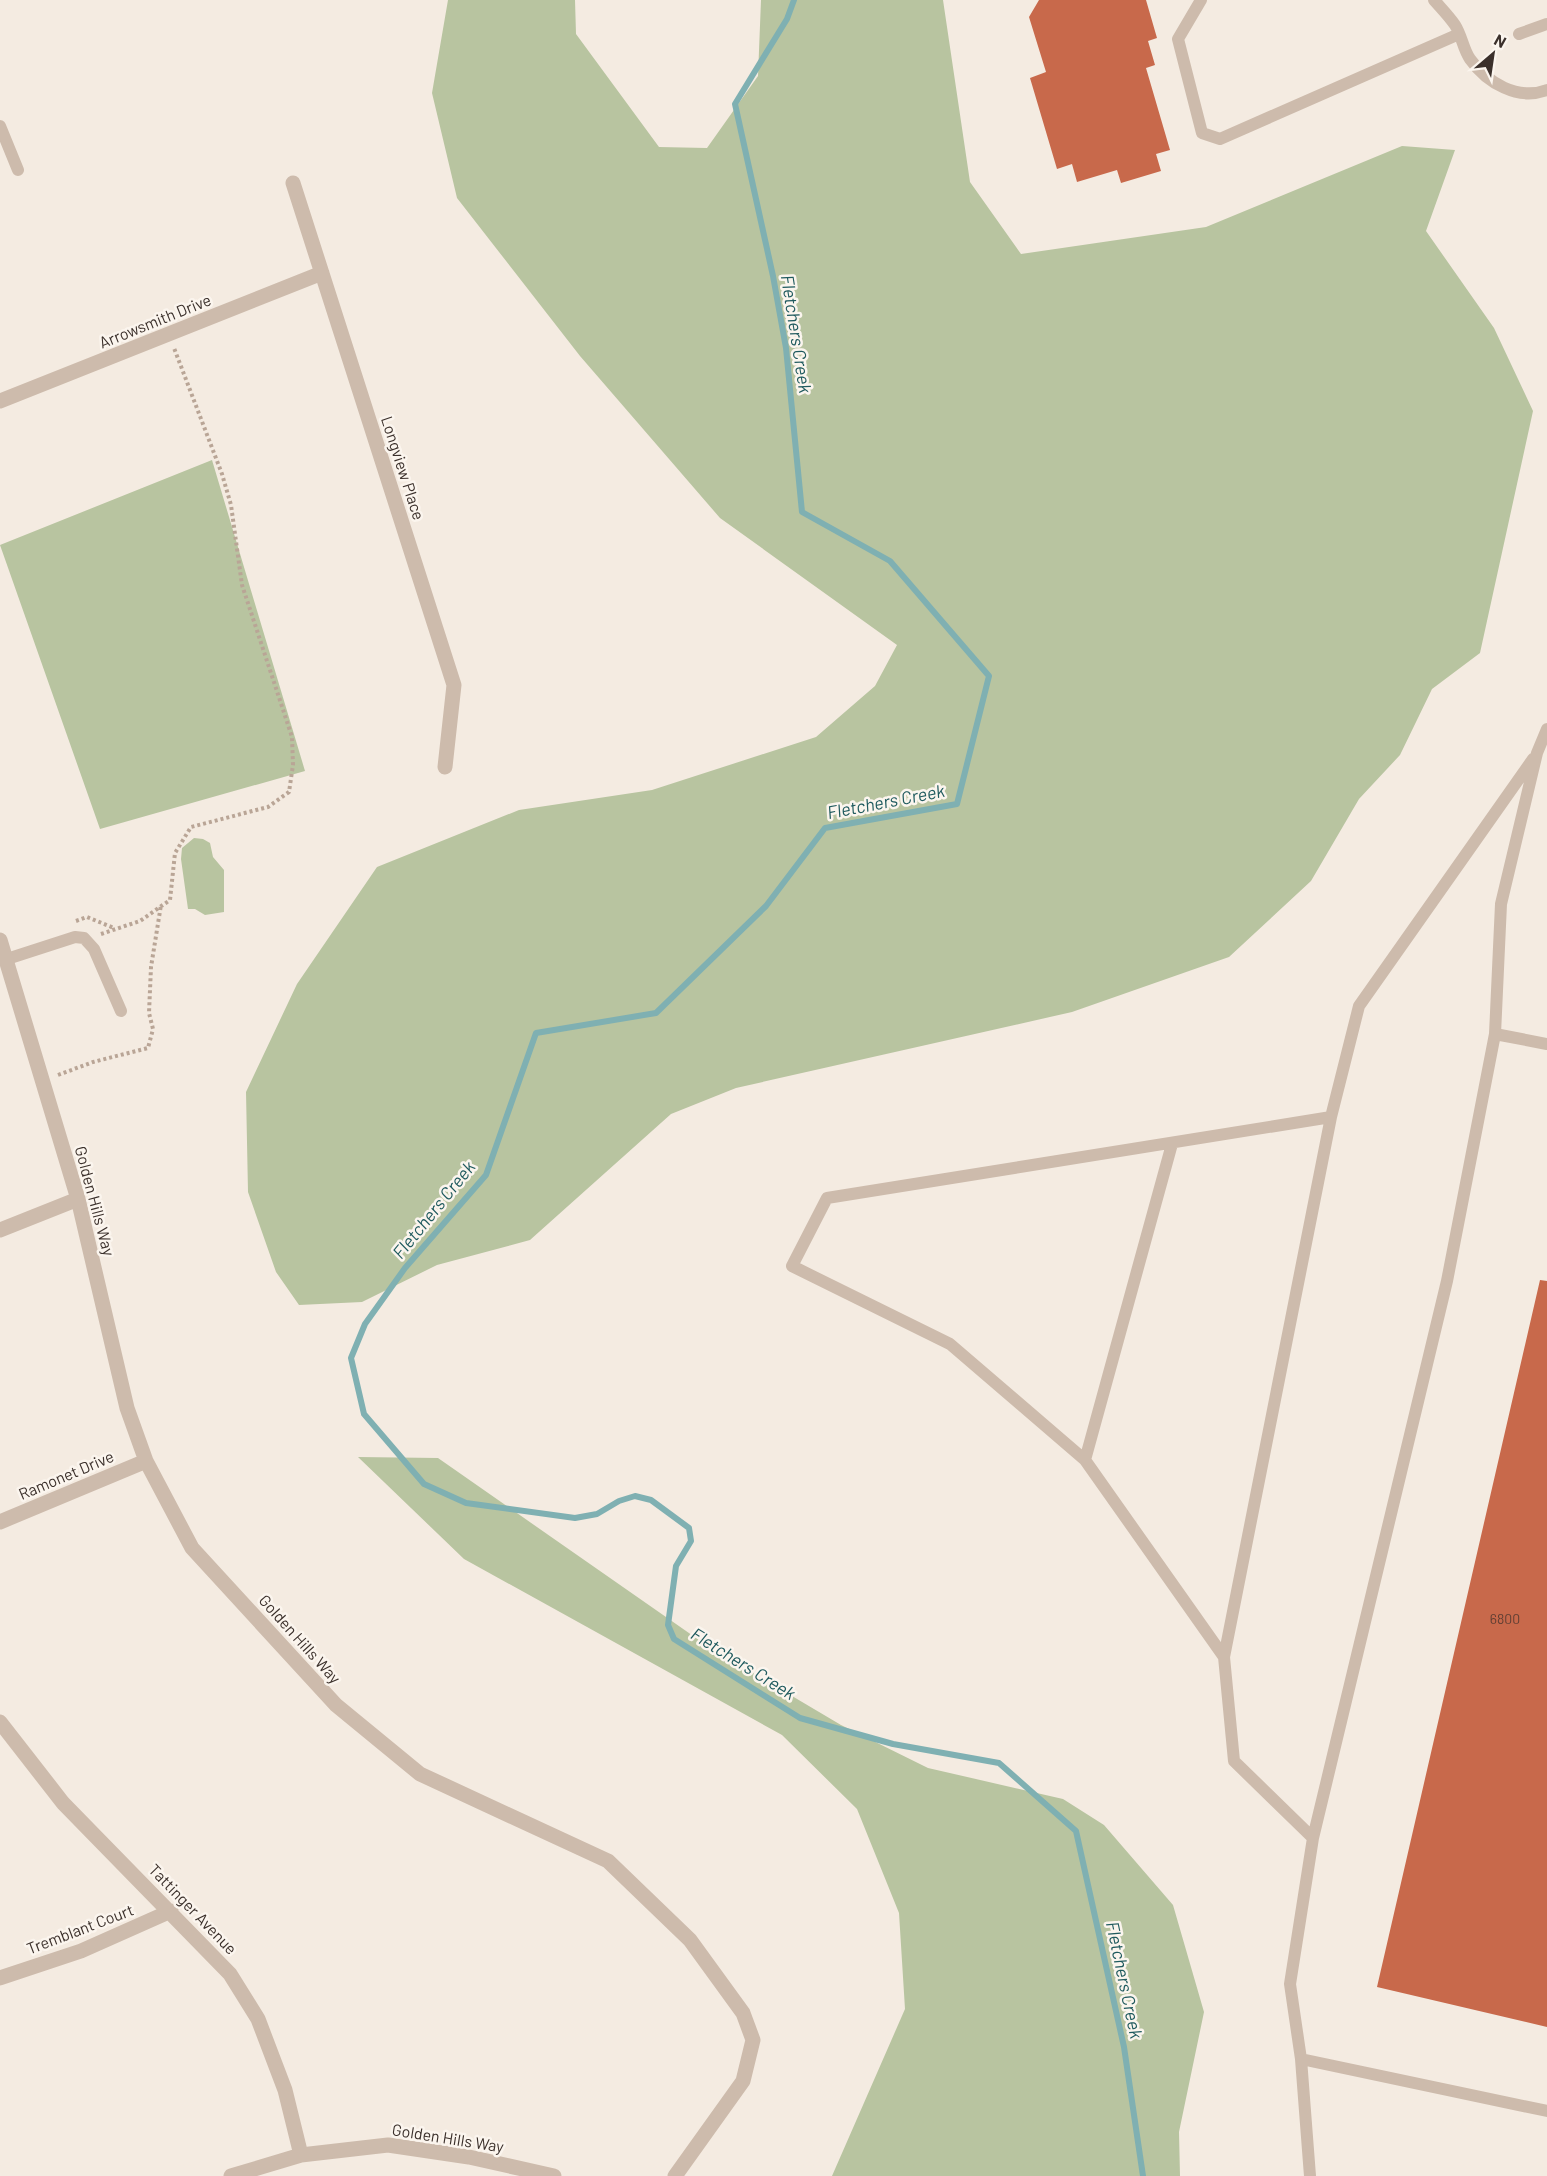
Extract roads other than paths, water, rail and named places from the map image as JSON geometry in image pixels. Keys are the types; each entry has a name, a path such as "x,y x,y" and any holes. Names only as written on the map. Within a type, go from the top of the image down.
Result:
{"street":[{"name":"Longview Place","path":"293,183 454,685 445,766"},
{"name":"Arrowsmith Drive","path":"0,401 322,273"},
{"name":"Golden Hills Way","path":"0,940 3,960 78,1199 128,1408 146,1461 192,1548 336,1705 420,1774 608,1861 690,1940 743,2013 753,2040 743,2081 675,2176"},
{"path":"0,1230 78,1199"},
{"name":"Ramonet Drive","path":"0,1522 146,1461"},
{"name":"Tattinger Avenue","path":"0,1722 63,1803 171,1911 230,1974 258,2019 285,2090 301,2155"},
{"name":"Tremblant Court","path":"0,1978 81,1952 171,1911"},
{"name":"Golden Hills Way","path":"231,2176 301,2155 388,2145 469,2157 554,2176"}],"lane":[{"path":"1201,0 1178,39 1202,133 1220,139 1459,34"},
{"path":"1434,0 1455,26 1470,59 1498,85 1520,93 1547,90"},
{"path":"1519,34 1547,24"},
{"path":"0,126 18,170"},
{"path":"1310,2176 1301,2059 1290,1984 1313,1838 1447,1281 1495,1034 1502,904 1537,753 1547,729"},
{"path":"1313,1838 1234,1761 1224,1657 1331,1117 1359,1006 1537,753"},
{"path":"3,960 75,937 84,938 94,949 121,1011"},
{"path":"1495,1034 1547,1044"},
{"path":"1224,1657 1086,1460 950,1344 792,1266 827,1198 1331,1117"},
{"path":"1086,1460 1172,1144"},
{"path":"1301,2059 1547,2111"}],"waterway":[{"name":"Fletchers Creek","path":"794,0 787,19 735,104 773,276 786,348 802,512 890,561 989,676 957,804 825,828 766,906 656,1013 536,1033 486,1175 405,1268 365,1324 351,1358 364,1414 424,1484 466,1503 575,1518 597,1514 619,1501 635,1496 651,1500 689,1528 691,1541 676,1566 668,1625 674,1639 800,1718 893,1744 999,1763 1076,1831 1124,2047 1143,2176"}]}
